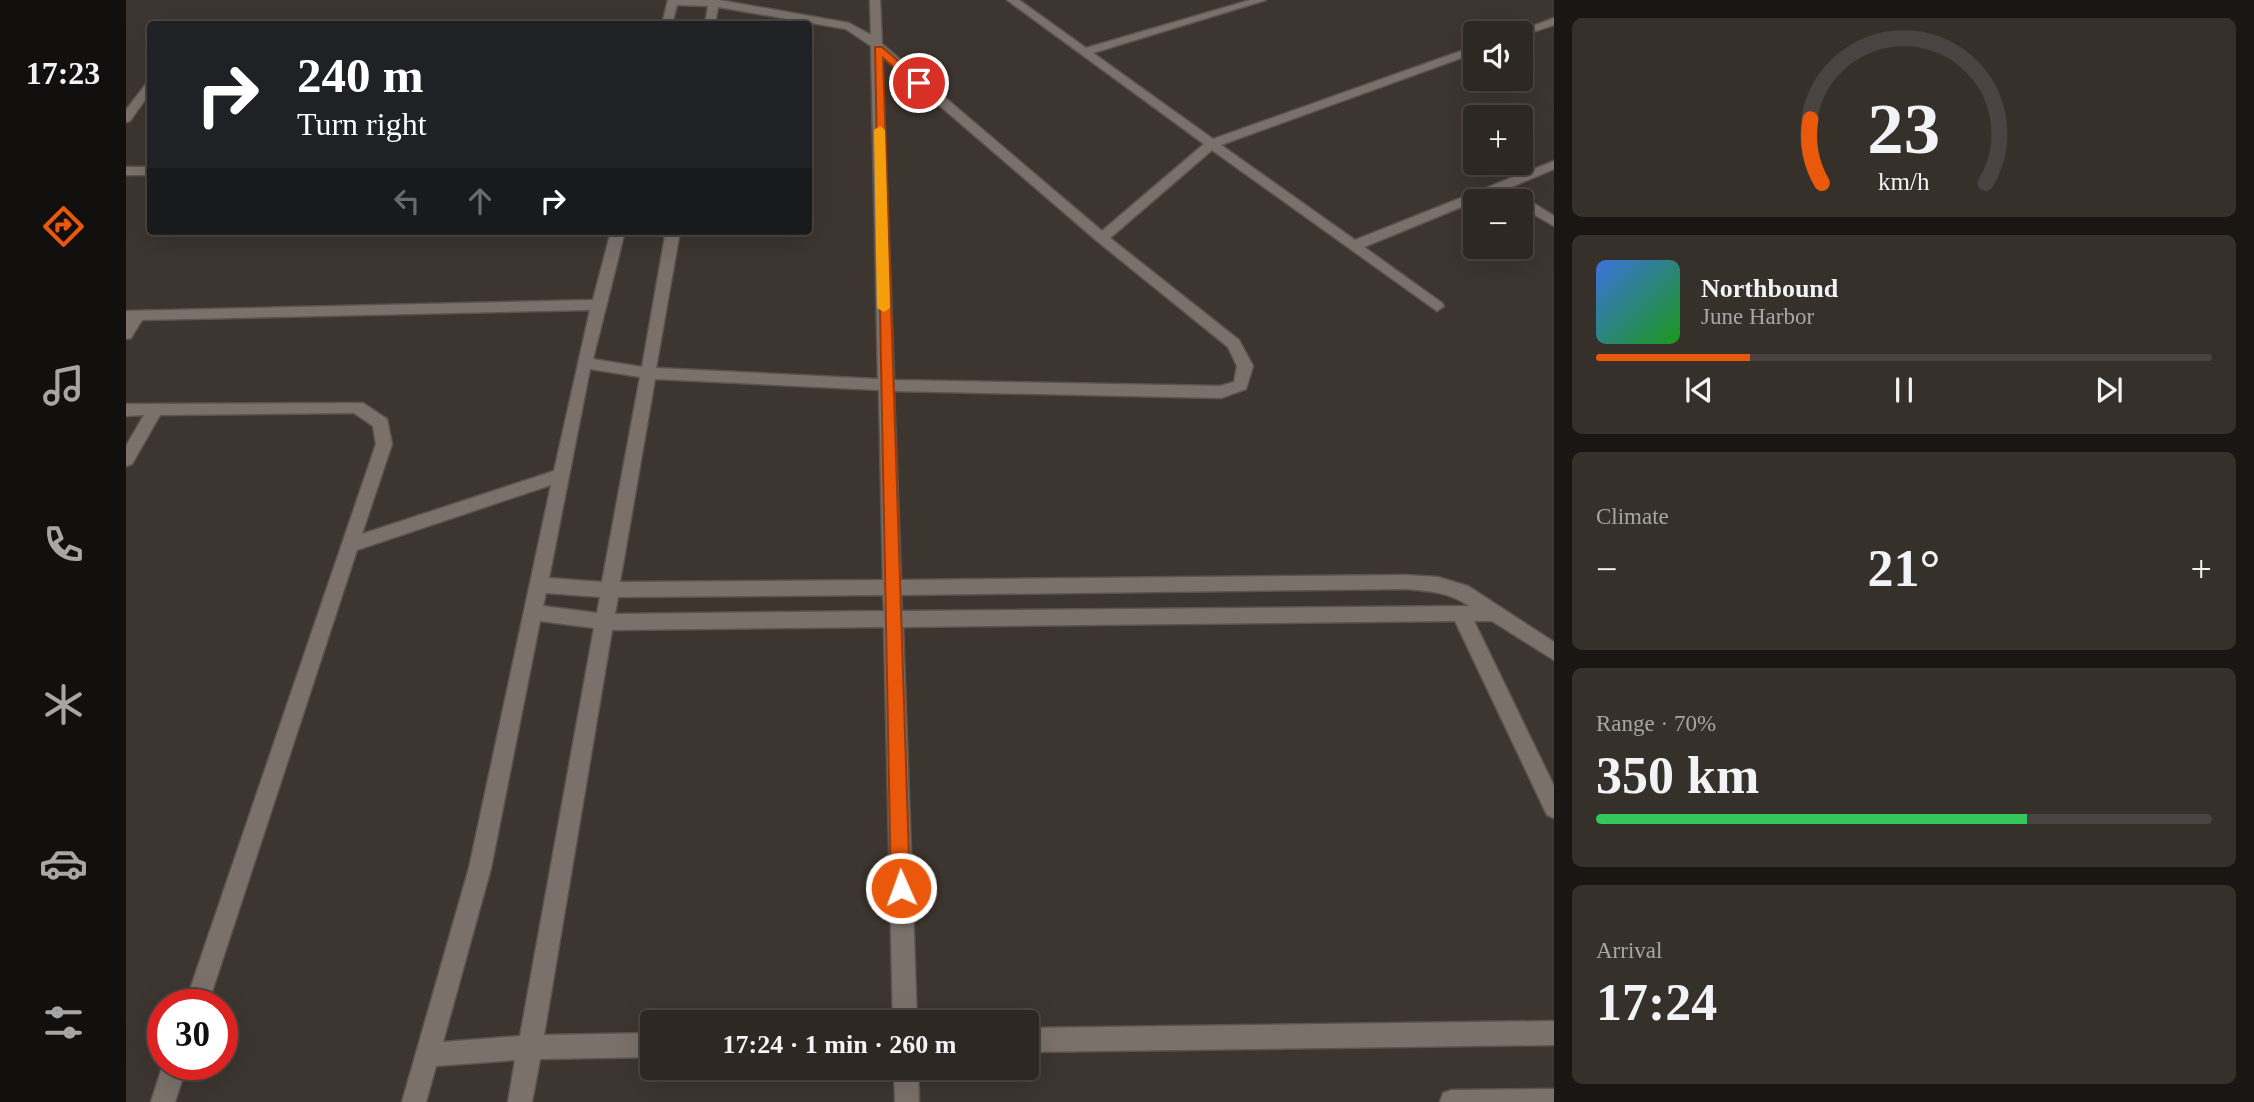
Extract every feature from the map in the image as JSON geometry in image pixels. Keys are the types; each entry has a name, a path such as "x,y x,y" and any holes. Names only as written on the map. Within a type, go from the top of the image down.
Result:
{"street":[{"path":"875,0 905,1010"},
{"path":"1012,0 1437,306"},
{"path":"1084,52 1208,9 1261,0"},
{"path":"584,363 648,373 886,385 1221,392 1241,385 1245,366 1234,344 1102,238 863,34 849,26 714,1 672,1 668,21"},
{"path":"711,21 714,1"},
{"path":"1533,28 1554,21"},
{"path":"1102,238 1211,144 1463,53"},
{"path":"126,118 147,90"},
{"path":"1353,246 1554,165"},
{"path":"126,171 147,171"},
{"path":"1499,187 1554,222"},
{"path":"414,1102 480,868 584,363 617,235"},
{"path":"520,1102 672,235"},
{"path":"126,334 131,316 601,305"},
{"path":"126,410 357,407 382,423 384,444 200,989"},
{"path":"126,460 155,410"},
{"path":"350,545 561,475"},
{"path":"538,585 610,590 1405,582 1438,584 1462,591 1554,652"},
{"path":"531,612 604,622 1498,613"},
{"path":"1461,614 1554,808"},
{"path":"1039,1040 1554,1033"},
{"path":"429,1055 529,1047 640,1045"},
{"path":"163,1102 171,1080"},
{"path":"906,1080 907,1102"},
{"path":"1452,1102 1554,1101"}],"slow traffic":[{"path":"880,130 884,308"}],"route":[{"path":"901,888 878,49 919,83"}]}
